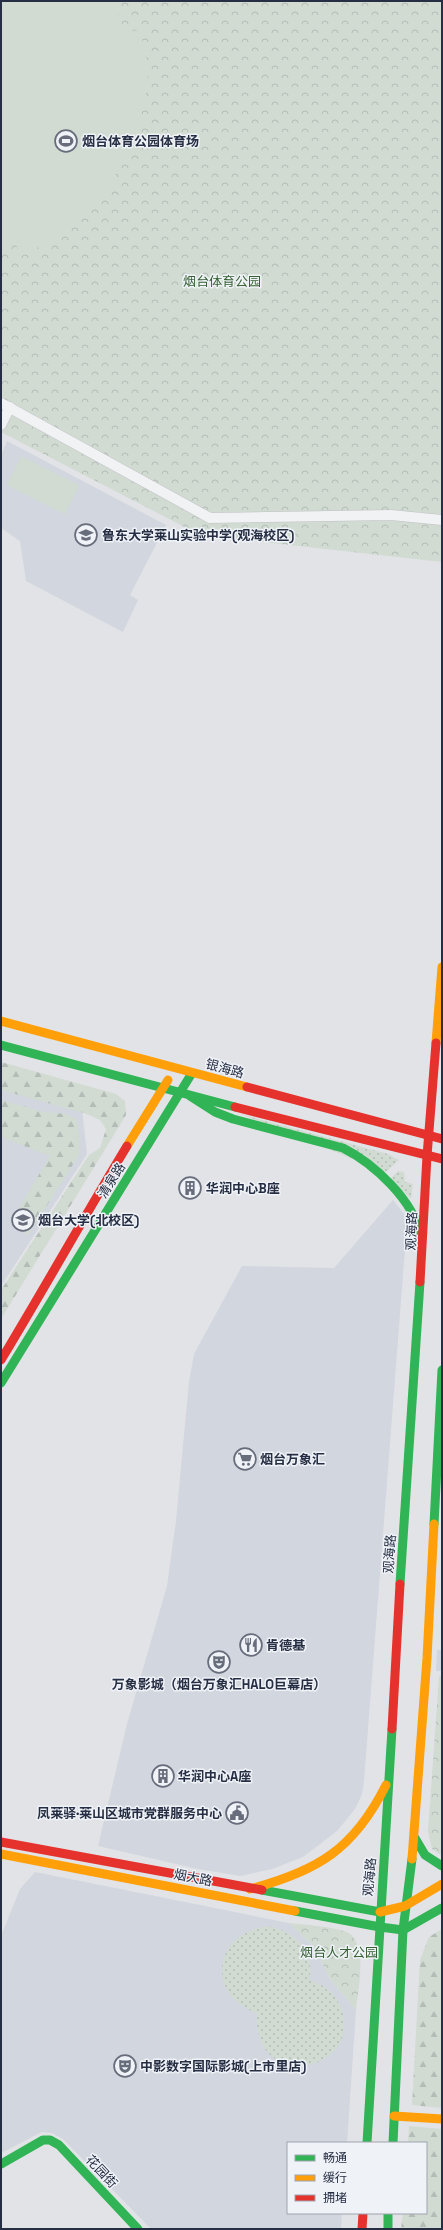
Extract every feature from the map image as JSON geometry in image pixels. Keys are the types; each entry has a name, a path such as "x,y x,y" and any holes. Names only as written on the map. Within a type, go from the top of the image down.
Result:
{"main road":[{"name":"观海路","path":"367,2142 380,1912 391,1773 394,1674 423,1252 427,1156 430,1136 442,967"},
{"name":"银海路","path":"1,1021 174,1069 442,1139"},
{"path":"1,1045 190,1096 442,1159"},
{"name":"清泉路","path":"1,1360 50,1280 75,1231 164,1088 174,1069"},
{"name":"清泉路","path":"1,1383 192,1073"},
{"path":"190,1096 215,1112 233,1119 343,1148 358,1155 412,1211 418,1226 423,1252"},
{"path":"393,2142 403,1930 415,1838 427,1658 442,1370"},
{"path":"250,1889 277,1883 305,1871 332,1855 365,1825 376,1806 391,1773"},
{"path":"415,1838 418,1847 426,1856 442,1866"},
{"name":"烟大路","path":"1,1842 380,1912"},
{"name":"烟大路","path":"1,1854 380,1927 403,1930"},
{"path":"380,1912 405,1906 442,1884"},
{"path":"403,1930 442,1908"},
{"path":"394,2116 442,2119"},
{"name":"花园街","path":"1,2164 42,2140 50,2140 59,2145 138,2229"},
{"path":"362,2229 363,2214"},
{"path":"388,2214 388,2229"}],"street":[{"path":"1,425 5,405 210,518 391,515 442,520"}],"shaded area":[{"name":"鲁东大学莱山实验中学(观海校区)","path":"7,441 166,525 130,595 138,600 123,632 26,581 20,541 1,528 1,455"},
{"name":"烟台大学(北校区)","path":"1,1064 79,1084 87,1154 1,1286"},
{"path":"393,1200 404,1214 407,1223 362,1794 355,1809 337,1831 303,1857 272,1869 240,1876 198,1869 98,1846 127,1724 167,1586 176,1521 189,1382 194,1354 242,1266 334,1268"},
{"path":"437,1650 442,1650 442,1671 436,1671"},
{"path":"35,1872 289,1923 315,1948 330,1979 356,2010 347,2142 287,2142 287,2214 342,2214 341,2229 151,2229 63,2139 52,2133 42,2132 1,2153 1,1936 20,1889"}],"green space":[{"name":"烟台体育公园","path":"1,1 442,1 442,562 200,535 1,432"},
{"name":"烟台体育公园体育场","path":"1,1 113,1 125,32 139,30 147,60 145,100 139,122 121,165 109,184 97,201 76,221 53,238 20,257 16,244 1,247"},
{"path":"21,456 79,485 65,514 7,485"},
{"path":"1,1062 116,1094 125,1101 126,1115 1,1319 1,1290 89,1155 100,1148 106,1129 100,1120 84,1113 1,1090"},
{"path":"1,1100 44,1112 66,1114 76,1119 79,1134 79,1155 28,1235 10,1223 50,1156 6,1139 1,1134"},
{"path":"240,1114 388,1154 399,1160 386,1172"},
{"path":"398,1171 404,1172 405,1182 413,1184 411,1199 390,1179"},
{"path":"439,1676 442,1676 442,1856 432,1849 428,1832"},
{"name":"烟台人才公园","path":"289,1923 331,1928 344,1931 352,1936 357,1944 360,1954 360,1978 356,2010 330,1979 315,1948"},
{"path":"267,1926 286,1932 301,1944 306,1951 309,1960 309,1980 328,1989 338,2001 340,2006 344,2028 338,2046 325,2058 307,2065 288,2065 272,2056 260,2039 257,2013 241,2004 229,1993 223,1980 222,1966 226,1953 235,1941 249,1932"},
{"path":"442,1929 442,2108 412,2105 420,1960 429,1937"},
{"path":"409,2126 442,2129 442,2229 401,2229 403,2214 427,2214 427,2142 408,2142"}],"traffic: fast":[{"path":"1,1045 235,1107"},
{"path":"1,1383 192,1073"},
{"path":"190,1096 215,1112 233,1119 343,1148 355,1155 367,1163 391,1184 410,1210 420,1236"},
{"path":"400,1584 420,1282"},
{"path":"434,1524 442,1370"},
{"path":"367,2142 392,1729"},
{"path":"415,1838 425,1855 442,1866"},
{"path":"393,2142 403,1930 412,1859"},
{"path":"262,1890 380,1912"},
{"path":"380,1927 403,1930 442,1908"},
{"path":"295,1911 380,1927"},
{"path":"1,2164 43,2140 50,2140 59,2145 138,2229"},
{"path":"388,2214 388,2229"}],"traffic: slow":[{"path":"436,1043 442,967"},
{"path":"1,1021 247,1087"},
{"path":"127,1146 168,1080"},
{"path":"412,1859 427,1658 434,1524"},
{"path":"250,1889 295,1874 332,1854 361,1826 374,1807 386,1785"},
{"path":"1,1854 295,1911"},
{"path":"380,1912 405,1906 442,1884"},
{"path":"394,2116 442,2119"}],"traffic: jam":[{"path":"420,1282 427,1156 436,1043"},
{"path":"247,1087 442,1139"},
{"path":"235,1107 442,1159"},
{"path":"1,1360 127,1146"},
{"path":"392,1729 400,1584"},
{"path":"1,1842 262,1890"},
{"path":"362,2229 363,2214"}],"place":[{"name":"烟台体育公园体育场","path":"66,141"},
{"name":"鲁东大学莱山实验中学(观海校区)","path":"86,535"},
{"name":"华润中心B座","path":"190,1188"},
{"name":"烟台大学(北校区)","path":"23,1220"},
{"name":"烟台万象汇","path":"245,1459"},
{"name":"肯德基","path":"251,1645"},
{"name":"万象影城（烟台万象汇HALO巨幕店）","path":"219,1662"},
{"name":"华润中心A座","path":"163,1776"},
{"name":"凤莱驿·莱山区城市党群服务中心","path":"237,1813"},
{"name":"中影数字国际影城(上市里店)","path":"125,2066"}]}
